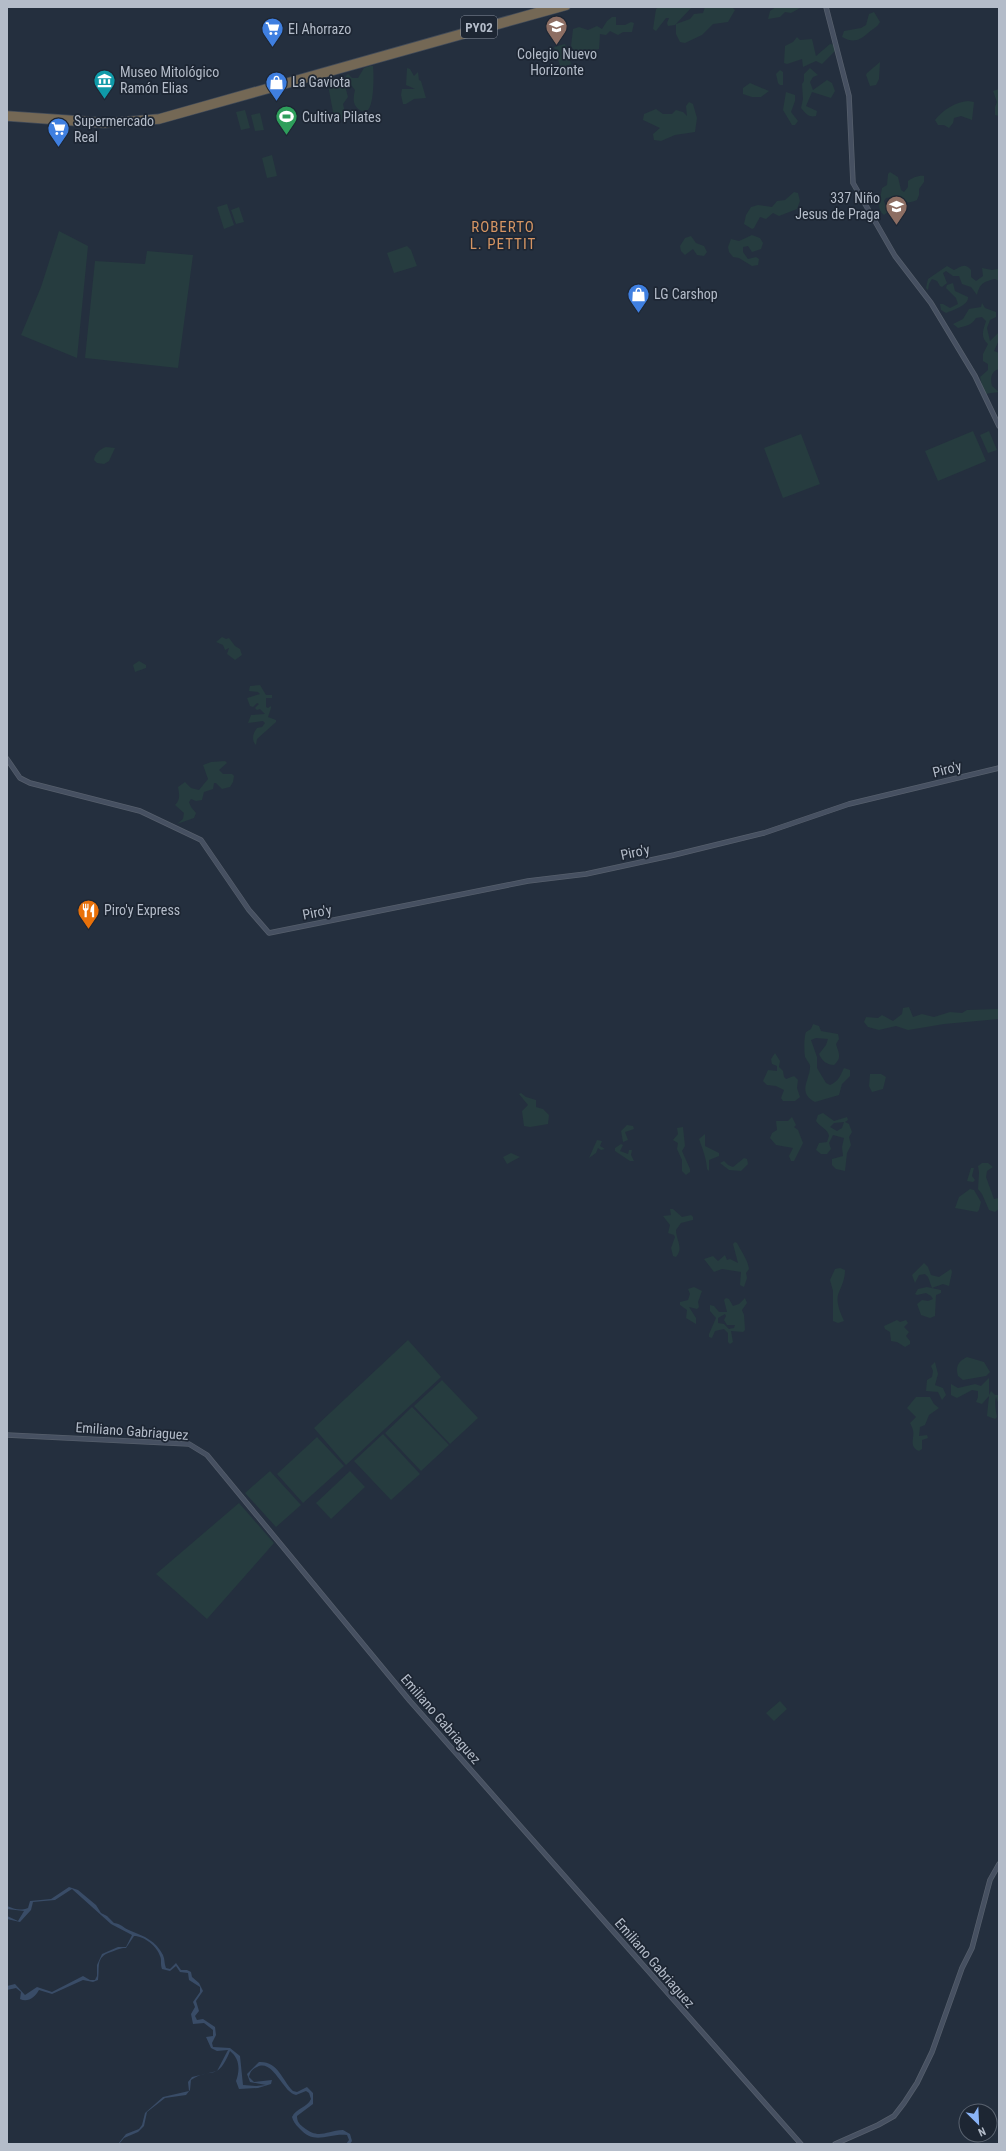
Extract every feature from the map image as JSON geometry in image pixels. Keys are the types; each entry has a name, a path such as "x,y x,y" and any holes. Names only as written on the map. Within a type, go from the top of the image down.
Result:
{"highway":[{"name":"PY02","path":"7,114 109,120 159,117 550,7"},
{"name":"PY02","path":"7,118 104,125 159,121 567,7"}],"main road":[{"path":"826,7 841,60 850,102 853,183 892,251 931,303 975,376 999,426"},
{"name":"Piro'y","path":"7,759 20,778 30,783 140,811 201,840 249,910 269,933 528,881 586,874 674,855 764,833 849,804 999,768"},
{"name":"Emiliano Gabriaguez","path":"7,1435 190,1444 207,1456 406,1698 801,2144"},
{"path":"835,2144 878,2125 894,2116 917,2083 932,2052 962,1968 972,1948 990,1880 999,1864"}],"green space":[{"path":"659,7 692,7 675,25 668,26 667,23 669,18 666,18 656,31 653,29 656,9"},
{"path":"705,7 732,7 735,10 728,22 713,24 702,35 685,43 680,42 676,34 676,24 690,19 694,14 703,13"},
{"path":"776,7 802,7 791,13 785,12 780,17 768,19 770,11"},
{"path":"874,12 880,22 862,38 849,40 842,37 844,31 861,28 866,25 869,14"},
{"path":"612,17 616,17 616,25 625,25 631,22 634,23 632,32 623,32 618,35 610,31 606,35 600,34 599,49 588,51 581,56 576,54 571,46 573,29 579,27 588,30 597,26 602,29 607,21"},
{"path":"797,37 800,40 812,39 816,56 830,44 835,45 836,50 822,64 816,61 803,67 802,59 787,64 784,63 785,46 793,42"},
{"path":"565,44 571,64 561,68 554,47"},
{"path":"880,62 879,79 876,85 870,86 866,75"},
{"path":"373,66 373,89 371,102 368,110 362,111 355,105 355,90 345,77 348,74 352,78 358,78 364,68"},
{"path":"407,68 410,69 414,76 418,72 419,80 421,81 426,98 414,99 406,104 403,104 401,95 402,89 415,89 406,85"},
{"path":"810,68 818,75 813,77 810,82 813,90 827,80 832,83 835,91 831,98 812,92 806,106 817,111 816,116 807,115 801,108 803,99 802,84 804,81 804,74"},
{"path":"780,70 783,72 783,85 778,83 776,74"},
{"path":"336,79 345,86 348,97 343,104 345,112 344,118 339,121 334,117 328,85 330,80"},
{"path":"750,83 769,91 761,97 752,97 743,94 743,88"},
{"path":"999,89 999,116 995,115 995,107 997,102 993,91"},
{"path":"786,92 795,95 795,101 791,112 798,121 795,125 792,125 783,110"},
{"path":"968,101 974,102 972,120 961,116 954,118 953,123 949,128 944,125 938,125 935,120 942,113 958,103"},
{"path":"689,102 693,104 697,118 695,132 675,135 661,141 654,140 653,134 660,128 643,120 644,114 656,109 663,114 672,114 676,110 683,112 687,116 686,106"},
{"path":"245,110 250,128 241,130 236,112"},
{"path":"260,113 264,130 255,131 251,115"},
{"path":"272,155 277,176 267,178 262,158"},
{"path":"890,172 898,177 901,190 904,192 908,187 908,181 911,179 918,176 924,176 924,182 919,189 917,200 904,203 892,197 886,198 884,201 888,212 884,215 881,212 879,202 882,188 887,185 888,174"},
{"path":"794,192 798,193 800,201 797,209 779,216 773,213 766,219 760,217 752,229 744,224 746,215 751,207 758,205 772,207 777,201 785,200"},
{"path":"227,204 234,225 224,229 217,207"},
{"path":"239,207 244,222 236,224 231,210"},
{"path":"59,231 88,246 77,358 21,335 41,287"},
{"path":"752,235 760,238 763,243 761,249 752,252 748,246 743,247 743,252 748,259 756,257 759,259 758,265 752,266 739,258 733,257 729,252 728,247 731,239 739,241"},
{"path":"691,236 696,243 704,246 707,252 704,256 697,255 693,249 685,255 681,251 680,246 685,238"},
{"path":"407,246 411,250 417,266 394,273 387,253"},
{"path":"147,251 193,255 178,368 85,358 95,261 145,264"},
{"path":"947,266 954,270 962,266 967,266 971,270 971,277 976,281 983,276 982,268 992,270 998,269 999,281 995,279 984,282 979,288 977,295 971,287 962,284 959,276 953,276 946,271 943,273 947,283 942,287 937,281 932,279 928,290 926,288 928,279"},
{"path":"953,283 955,291 968,297 968,300 960,307 946,313 941,310 940,304 950,308 958,304 956,298 946,288 947,285"},
{"path":"982,303 985,308 996,312 996,317 990,320 987,328 990,341 999,332 999,340 994,351 999,353 999,369 993,373 991,381 992,386 999,392 984,394 980,377 988,370 988,364 983,361 983,354 988,344 983,336 986,321 982,317 976,318 971,324 958,328 953,324 963,319 969,309 981,307"},
{"path":"973,431 986,461 938,481 925,451"},
{"path":"989,431 997,450 988,453 980,435"},
{"path":"801,434 820,484 783,498 764,448"},
{"path":"106,447 115,448 109,461 104,464 97,463 94,460 95,455"},
{"path":"222,637 226,639 229,638 235,646 240,649 242,655 235,660 227,654 229,648 225,650 223,645 216,642"},
{"path":"139,661 146,665 146,668 135,672 133,665"},
{"path":"260,685 266,695 272,695 272,698 266,698 266,707 268,708 271,706 268,717 276,720 276,722 257,739 256,745 253,739 254,732 265,723 263,721 248,723 251,715 265,714 260,709 257,710 255,708 259,704 257,703 253,707 250,706 247,698 260,694 258,692 249,691 250,686"},
{"path":"225,761 227,763 219,770 223,774 232,774 234,776 230,787 222,789 214,783 213,789 204,792 202,800 196,801 191,799 189,802 196,813 194,818 177,824 183,819 184,813 175,805 179,799 178,787 185,782 191,788 199,790 208,779 203,765 211,762"},
{"path":"909,1007 913,1017 922,1014 934,1017 950,1012 962,1013 967,1010 999,1009 999,1019 944,1024 908,1030 896,1026 879,1030 868,1027 864,1022 866,1017 878,1018 882,1015 893,1021 902,1014 903,1008"},
{"path":"813,1024 819,1026 821,1031 838,1034 839,1039 836,1044 839,1058 834,1065 825,1062 819,1054 826,1045 828,1039 816,1038 811,1040 817,1057 817,1068 826,1083 830,1085 835,1082 839,1078 844,1068 850,1070 850,1076 842,1084 839,1095 815,1102 809,1098 805,1090 810,1065 805,1057 805,1037 806,1032 811,1029"},
{"path":"775,1053 780,1061 779,1067 783,1071 784,1077 786,1079 794,1076 798,1080 797,1088 800,1097 795,1101 783,1101 781,1098 784,1090 776,1086 767,1085 763,1081 768,1070 777,1071 777,1066 772,1064 771,1059"},
{"path":"870,1074 881,1074 886,1077 883,1089 872,1092 869,1086"},
{"path":"521,1093 526,1097 536,1100 536,1107 543,1109 549,1115 548,1124 530,1127 524,1126 522,1111 528,1105 519,1094"},
{"path":"823,1113 834,1121 847,1117 848,1120 845,1122 849,1124 852,1132 849,1137 851,1145 847,1153 845,1171 836,1169 832,1165 832,1159 843,1156 842,1147 844,1138 833,1135 829,1143 831,1149 827,1154 821,1154 816,1150 819,1143 827,1142 829,1136 816,1121 818,1115","holes":["844,1122 842,1128 837,1131 830,1127 834,1123"]},
{"path":"792,1117 796,1125 794,1127 798,1130 803,1143 794,1161 791,1161 789,1156 793,1148 776,1145 770,1138 772,1133 777,1130 776,1121 788,1121"},
{"path":"627,1125 633,1126 634,1129 625,1132 628,1140 623,1142 621,1131"},
{"path":"683,1127 685,1146 682,1151 690,1169 690,1172 686,1175 682,1171 682,1160 677,1149 678,1143 673,1140 678,1134 677,1128"},
{"path":"705,1134 705,1146 719,1153 719,1156 709,1160 709,1171 707,1169 699,1139"},
{"path":"597,1140 602,1141 600,1146 605,1149 601,1150 598,1148 596,1153 589,1158"},
{"path":"621,1144 623,1145 620,1151 628,1154 629,1150 632,1150 631,1155 634,1161 630,1161 615,1151 615,1148"},
{"path":"511,1153 520,1157 507,1164 503,1157"},
{"path":"744,1158 747,1159 748,1164 741,1171 729,1170 720,1163 724,1161 733,1167"},
{"path":"982,1163 988,1163 993,1167 987,1171 986,1177 994,1199 999,1198 999,1209 995,1212 989,1210 982,1194 978,1189 978,1166"},
{"path":"971,1168 974,1168 972,1176 975,1180 973,1182 967,1181"},
{"path":"970,1189 974,1190 981,1202 979,1210 977,1212 955,1208 959,1197"},
{"path":"670,1209 673,1209 682,1217 691,1215 693,1217 693,1220 681,1223 676,1230 680,1247 676,1257 673,1256 671,1248 675,1237 674,1235 668,1233 670,1225 663,1216 671,1215"},
{"path":"735,1242 746,1259 749,1269 746,1273 747,1278 744,1287 740,1285 741,1272 722,1269 714,1272 704,1259 713,1256 718,1261 725,1255 727,1260 730,1259 738,1263 733,1244"},
{"path":"924,1263 928,1267 931,1275 939,1277 951,1269 952,1272 949,1286 943,1284 932,1288 928,1277 925,1274 919,1275 915,1283 912,1275"},
{"path":"840,1268 845,1270 843,1282 838,1295 838,1303 844,1321 838,1323 833,1321 833,1291 830,1280 835,1269"},
{"path":"694,1287 702,1291 698,1302 699,1307 697,1309 689,1307 696,1318 696,1324 686,1318 687,1310 680,1305 680,1302 688,1300 690,1294 688,1289"},
{"path":"927,1287 941,1290 941,1293 936,1295 935,1316 930,1318 921,1315 917,1304 922,1300 928,1301 933,1299 926,1293 915,1294 918,1289"},
{"path":"726,1298 729,1299 733,1306 739,1304 745,1298 747,1303 742,1310 744,1315 745,1330 743,1332 731,1331 733,1342 730,1344 728,1342 728,1333 724,1329 715,1331 712,1338 709,1337 716,1318 710,1311 710,1305 714,1306 719,1312 727,1312 724,1300","holes":["725,1314 726,1316 724,1320 727,1325 735,1325 734,1328 729,1329 724,1324 718,1323 718,1318"]},
{"path":"897,1320 900,1322 906,1320 908,1323 904,1327 909,1332 906,1336 910,1341 910,1344 905,1347 897,1342 891,1341 890,1332 885,1329 884,1326"},
{"path":"408,1340 441,1377 346,1465 314,1428"},
{"path":"967,1357 984,1362 990,1372 986,1376 963,1380 958,1376 957,1367 962,1360"},
{"path":"935,1362 938,1374 935,1385 943,1388 946,1395 942,1400 938,1392 926,1391 927,1380 932,1377 933,1371 931,1366"},
{"path":"989,1378 989,1395 991,1391 995,1395 999,1395 999,1405 996,1397 995,1399 997,1417 995,1419 987,1416 989,1396 982,1404 976,1402 978,1391 972,1390 957,1398 951,1395 951,1384 958,1388 975,1384 981,1386"},
{"path":"442,1380 478,1418 450,1444 414,1406"},
{"path":"916,1397 930,1397 934,1404 939,1408 929,1415 925,1425 920,1427 919,1436 927,1435 928,1438 922,1440 922,1449 919,1451 913,1444 913,1430 910,1423 916,1417 907,1408"},
{"path":"412,1407 449,1445 421,1471 385,1433"},
{"path":"383,1434 420,1474 391,1500 354,1461"},
{"path":"317,1437 344,1466 303,1503 277,1474"},
{"path":"270,1471 301,1505 276,1527 245,1493"},
{"path":"350,1471 365,1487 331,1519 316,1503"},
{"path":"239,1503 274,1543 207,1619 156,1574"},
{"path":"780,1701 787,1709 774,1721 766,1713"}],"water":[{"path":"69,1887 78,1890 96,1905 101,1913 107,1916 114,1923 145,1937 157,1946 163,1955 166,1968 170,1969 176,1963 181,1970 191,1972 192,1977 199,1983 203,1991 196,2001 199,2011 195,2016 197,2020 203,2019 215,2027 216,2035 212,2043 213,2047 230,2048 240,2056 243,2085 266,2085 250,2082 247,2074 259,2062 271,2065 279,2072 293,2091 297,2092 307,2087 313,2093 313,2104 297,2116 300,2125 313,2133 318,2134 343,2130 350,2134 352,2141 350,2144 346,2144 349,2140 347,2135 316,2138 310,2136 299,2128 292,2117 309,2102 311,2099 309,2093 306,2091 296,2095 291,2093 268,2067 257,2067 251,2072 249,2077 254,2082 272,2080 271,2084 258,2088 239,2089 236,2081 238,2065 236,2058 230,2051 225,2061 217,2071 228,2050 217,2051 211,2048 206,2037 213,2036 213,2030 204,2023 193,2024 191,2014 195,2007 193,2002 200,1992 200,1987 189,1980 188,1973 180,1972 176,1966 170,1971 162,1969 161,1958 156,1949 153,1945 138,1936 134,1936 126,1948 106,1954 102,1957 99,1963 98,1980 93,1982 83,1980 52,1994 39,1990 28,2000 20,1999 21,1992 16,1988 7,1990 7,1986 15,1984 25,1995 37,1987 52,1992 83,1976 90,1980 95,1980 97,1976 97,1965 102,1954 118,1947 126,1947 132,1935 111,1924 72,1889 55,1900 33,1902 31,1910 20,1922 7,1919 7,1916 18,1921 24,1911 7,1909 7,1906 17,1909 25,1909 28,1908 30,1901 51,1899"},
{"path":"204,2074 191,2080 190,2090 186,2095 165,2098 147,2112 144,2126 138,2132 124,2138 118,2144 126,2134 139,2129 142,2125 145,2113 163,2097 189,2091 188,2082 192,2077"}],"place":[{"name":"Colegio Nuevo Horizonte","path":"557,46"},
{"name":"El Ahorrazo","path":"273,48"},
{"name":"Museo Mitológico Ramón Elias","path":"105,100"},
{"name":"La Gaviota","path":"276,102"},
{"name":"Cultiva Pilates","path":"287,136"},
{"name":"Supermercado Real","path":"58,148"},
{"name":"337 Niño Jesus de Praga","path":"896,226"},
{"name":"LG Carshop","path":"638,314"},
{"name":"Piro'y Express","path":"88,930"}],"district":[{"name":"ROBERTO L. PETTIT","path":"503,236"}]}
